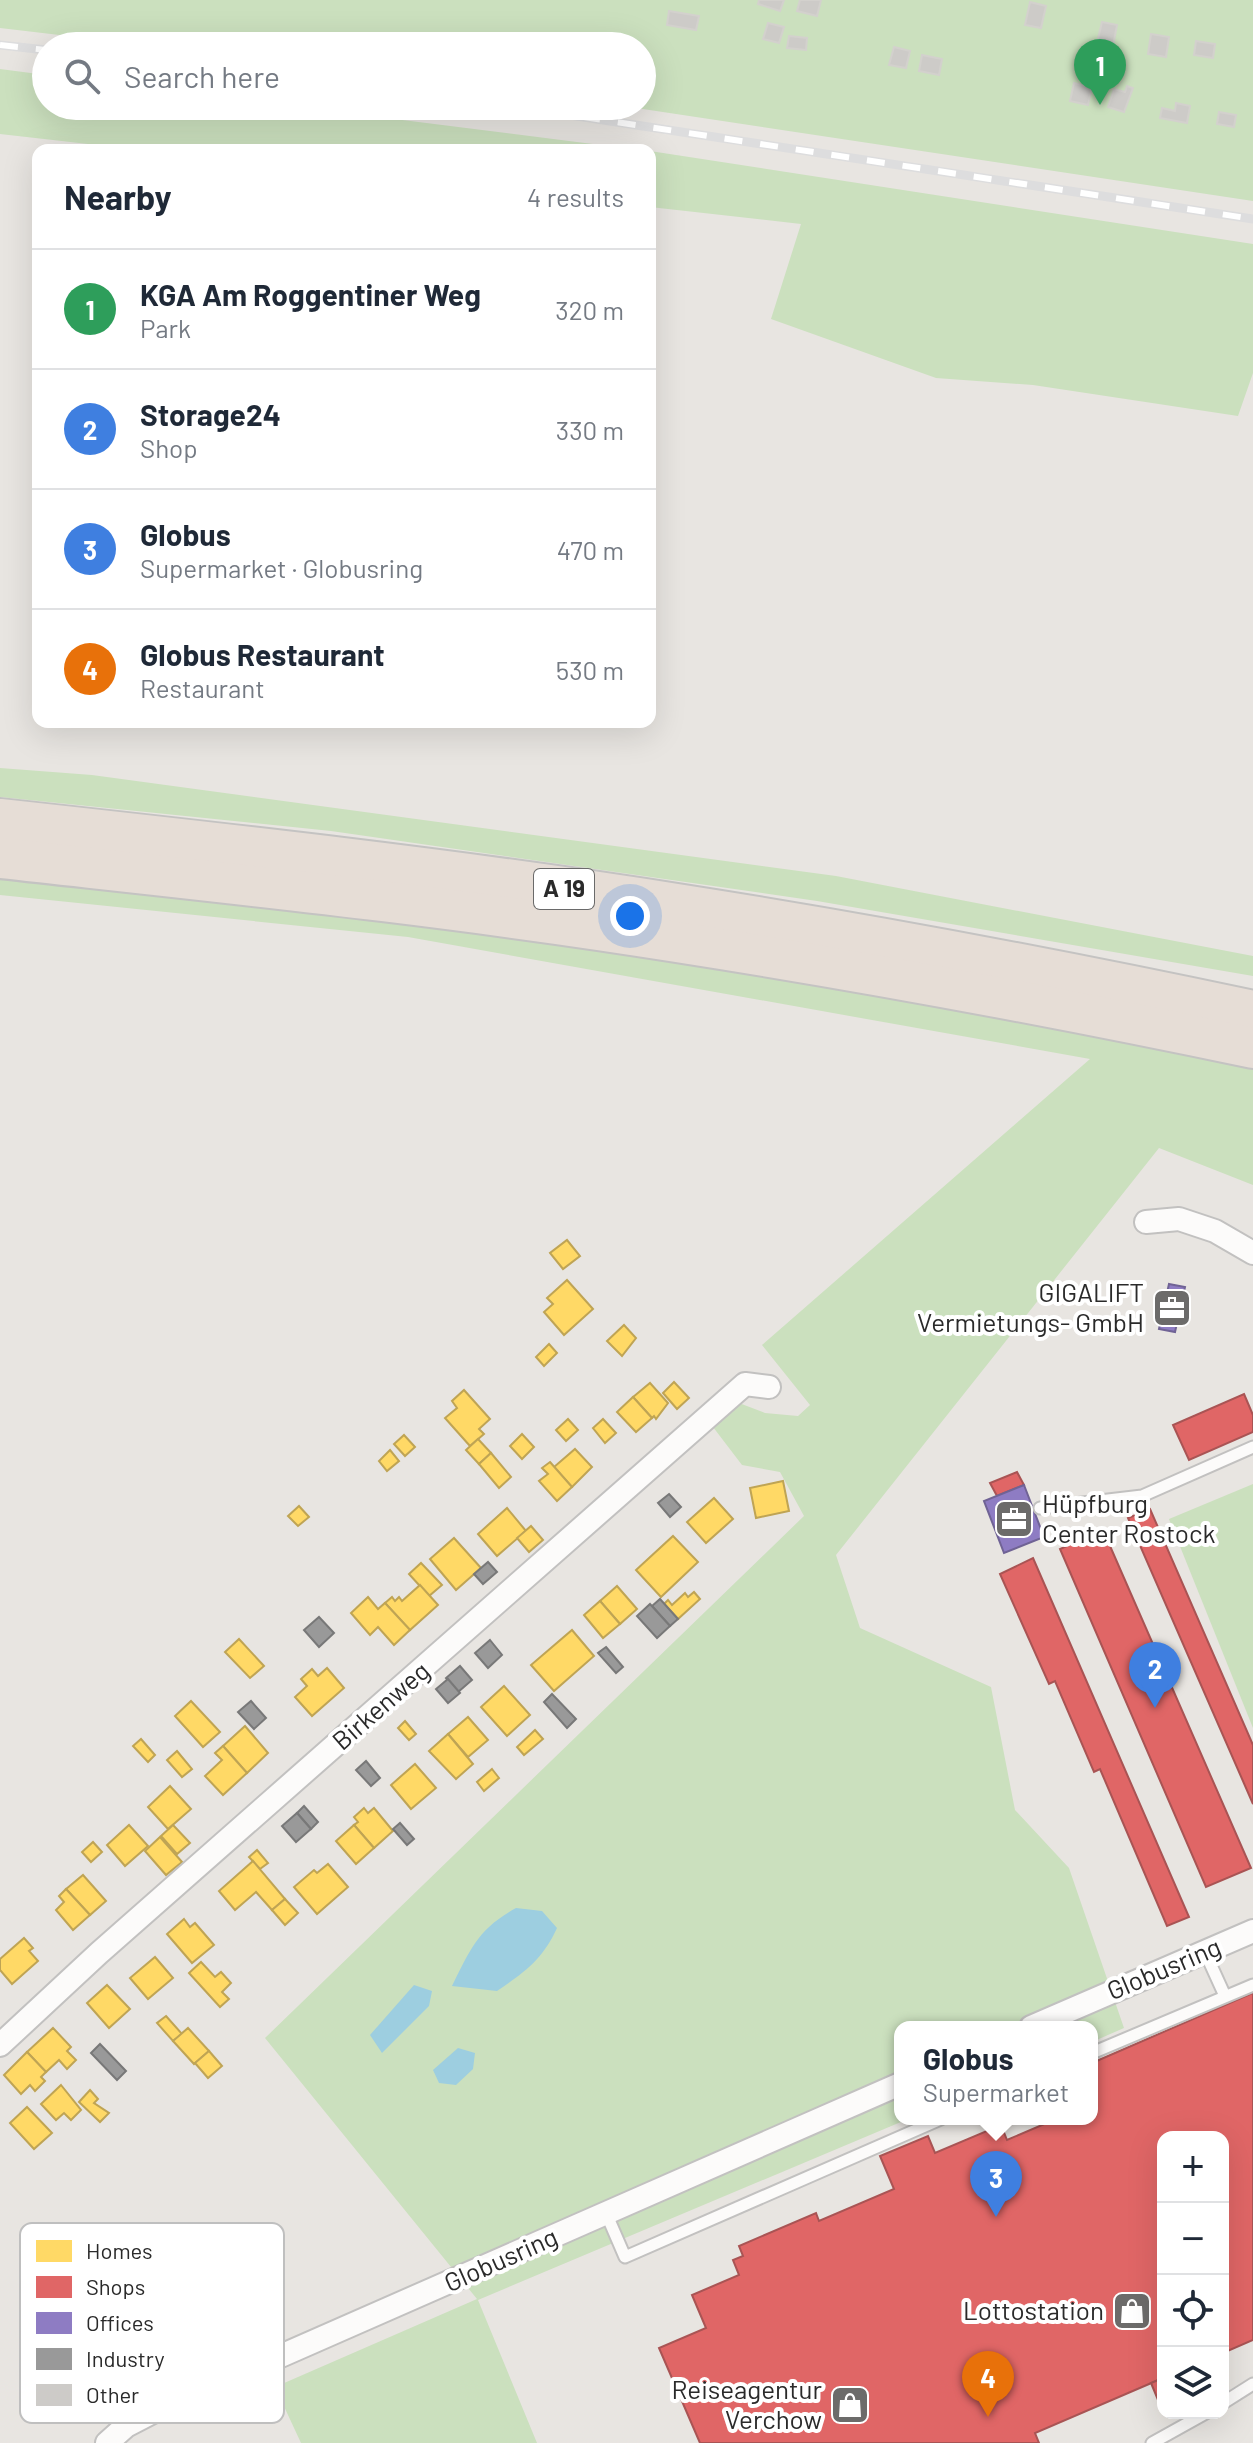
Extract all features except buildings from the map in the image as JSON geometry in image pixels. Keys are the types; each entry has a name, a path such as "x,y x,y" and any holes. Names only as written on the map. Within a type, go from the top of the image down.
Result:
{"highway":[{"name":"A 19","path":"0,819 303,853 681,905 1079,975 1253,1011"},
{"name":"A 19","path":"0,858 299,891 677,942 897,980 1253,1048"}],"street":[{"path":"1146,1222 1179,1219 1215,1231 1253,1253"},
{"name":"Birkenweg","path":"0,2045 99,1953 745,1384 769,1387"},
{"name":"Globusring","path":"1045,2021 1253,1931"},
{"name":"Globusring","path":"284,2354 894,2087"},
{"name":"Globusring","path":"107,2443 132,2423"}],"lane":[{"path":"1040,1508 1142,1496 1253,1447"},
{"path":"1205,1952 1225,1996"},
{"path":"1098,2050 1253,1985"},
{"path":"606,2213 625,2257 927,2125"},
{"path":"1229,2399 1253,2384"},
{"path":"1152,2443 1172,2439 1198,2419"}],"green space":[{"path":"0,0 1253,0 1253,201 656,111 656,32 34,32 0,28"},
{"path":"0,69 32,73 32,120 402,120 592,144 88,144 0,134"},
{"path":"656,152 1253,244 1253,373 1238,416 1033,385 936,378 771,319 801,224 656,208"},
{"path":"0,768 92,775 836,876 1253,956 1253,976 817,901 331,831 0,797"},
{"path":"0,879 472,933 942,1008 1253,1069 1253,1185 1159,1148 836,1555 860,1628 991,1687 1015,1810 1069,1868 1124,2028 1098,2039 1098,2021 894,2021 894,2125 478,2300 537,2443 301,2443 284,2406 284,2383 477,2299 265,2038 804,1516 780,1472 742,1465 713,1427 739,1403 765,1413 798,1416 810,1405 762,1345 1090,1059 408,937 0,895"},
{"path":"1253,1484 1253,1728 1169,1519"}],"water":[{"path":"516,1908 542,1911 557,1928 539,1957 497,1991 452,1986 484,1932"},
{"path":"414,1985 432,1991 429,2006 382,2053 370,2035"},
{"path":"458,2048 475,2053 473,2069 456,2085 439,2083 433,2070"}],"railway":[{"path":"0,45 32,48"},
{"path":"603,120 1253,219"}],"place":[{"name":"KGA Am Roggentiner Weg","path":"1100,105"},
{"name":"GIGALIFT Vermietungs- GmbH","path":"1172,1308"},
{"name":"Hüpfburg Center Rostock","path":"1014,1519"},
{"name":"Storage24","path":"1155,1708"},
{"name":"Globus","path":"996,2217"},
{"name":"Lottostation","path":"1132,2311"},
{"name":"Reiseagentur Verchow","path":"850,2405"},
{"name":"Globus Restaurant","path":"988,2417"}]}
